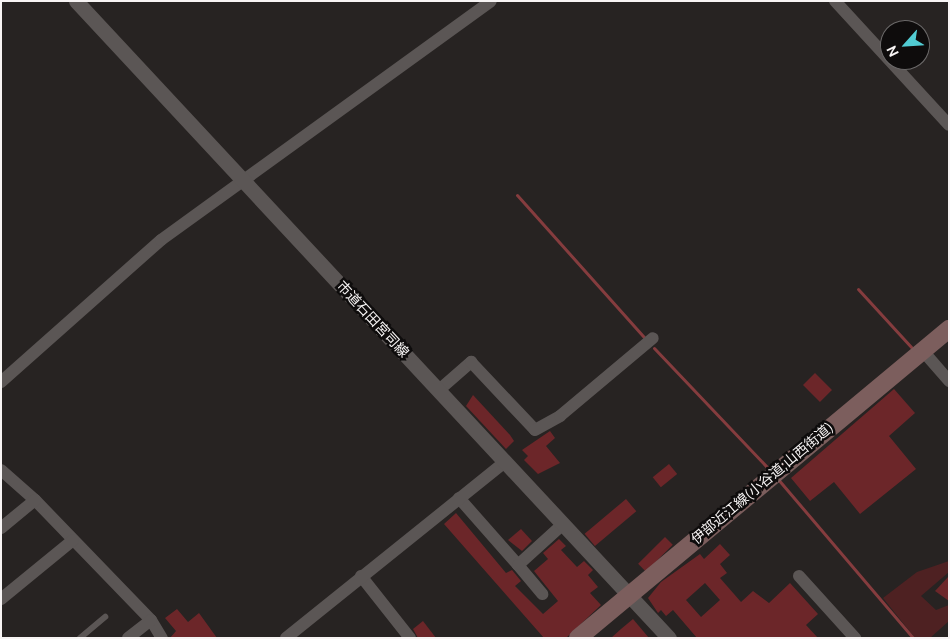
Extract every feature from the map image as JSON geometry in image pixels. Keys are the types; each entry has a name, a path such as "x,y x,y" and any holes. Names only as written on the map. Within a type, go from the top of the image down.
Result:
{"main road":[{"name":"伊部近江線(小谷道;山西街道)","path":"578,638 949,330"}],"street":[{"name":"市道石田宮司線","path":"76,1 669,638"},
{"path":"1,382 161,240 491,1"},
{"path":"835,1 949,126"},
{"path":"438,390 472,362 535,430 560,416 653,338"},
{"path":"923,351 949,381"},
{"path":"286,638 361,576 506,462"},
{"path":"1,470 36,500 151,620 162,638"},
{"path":"459,498 542,594"},
{"path":"1,528 36,500"},
{"path":"518,565 563,524"},
{"path":"1,598 73,540"},
{"path":"361,576 410,638"},
{"path":"799,576 855,638"},
{"path":"128,638 151,620"}],"lane":[{"path":"80,638 105,617"}],"shaded area":[{"path":"949,561 949,572 921,596 936,610 949,605 949,621 930,638 915,638 883,598 917,572"}],"building":[{"path":"815,373 832,390 820,402 803,385"},
{"path":"894,389 915,413 889,436 916,469 860,514 834,482 810,501 791,478"},
{"path":"473,395 514,441 506,449 466,406"},
{"path":"550,431 555,438 546,446 560,463 538,474 524,460 528,456 522,450"},
{"path":"669,464 677,474 661,487 653,477"},
{"path":"626,499 636,511 595,546 585,534"},
{"path":"456,513 506,573 512,570 521,581 515,586 543,614 558,601 534,571 548,559 543,553 559,539 566,546 561,550 577,567 584,561 593,570 588,575 598,587 590,593 601,605 566,638 544,638 444,524"},
{"path":"521,529 532,541 522,551 508,540"},
{"path":"665,537 673,545 646,572 638,564"},
{"path":"720,544 730,555 720,564 727,573 720,578 741,602 753,591 769,603 790,583 818,614 806,625 818,638 697,638 673,610 666,616 661,610 658,613 648,598 661,582 700,554 704,559","holes":["705,583 720,600 701,617 686,600"]},
{"path":"949,576 949,601 935,591"},
{"path":"177,609 188,622 199,613 217,638 170,638 176,631 165,618"},
{"path":"633,619 649,638 611,638 621,629"},
{"path":"423,621 436,638 418,638 413,629"}],"waterway":[{"path":"517,195 644,337"},
{"path":"858,289 913,349"},
{"path":"654,348 769,469"},
{"path":"777,478 913,638"}]}
